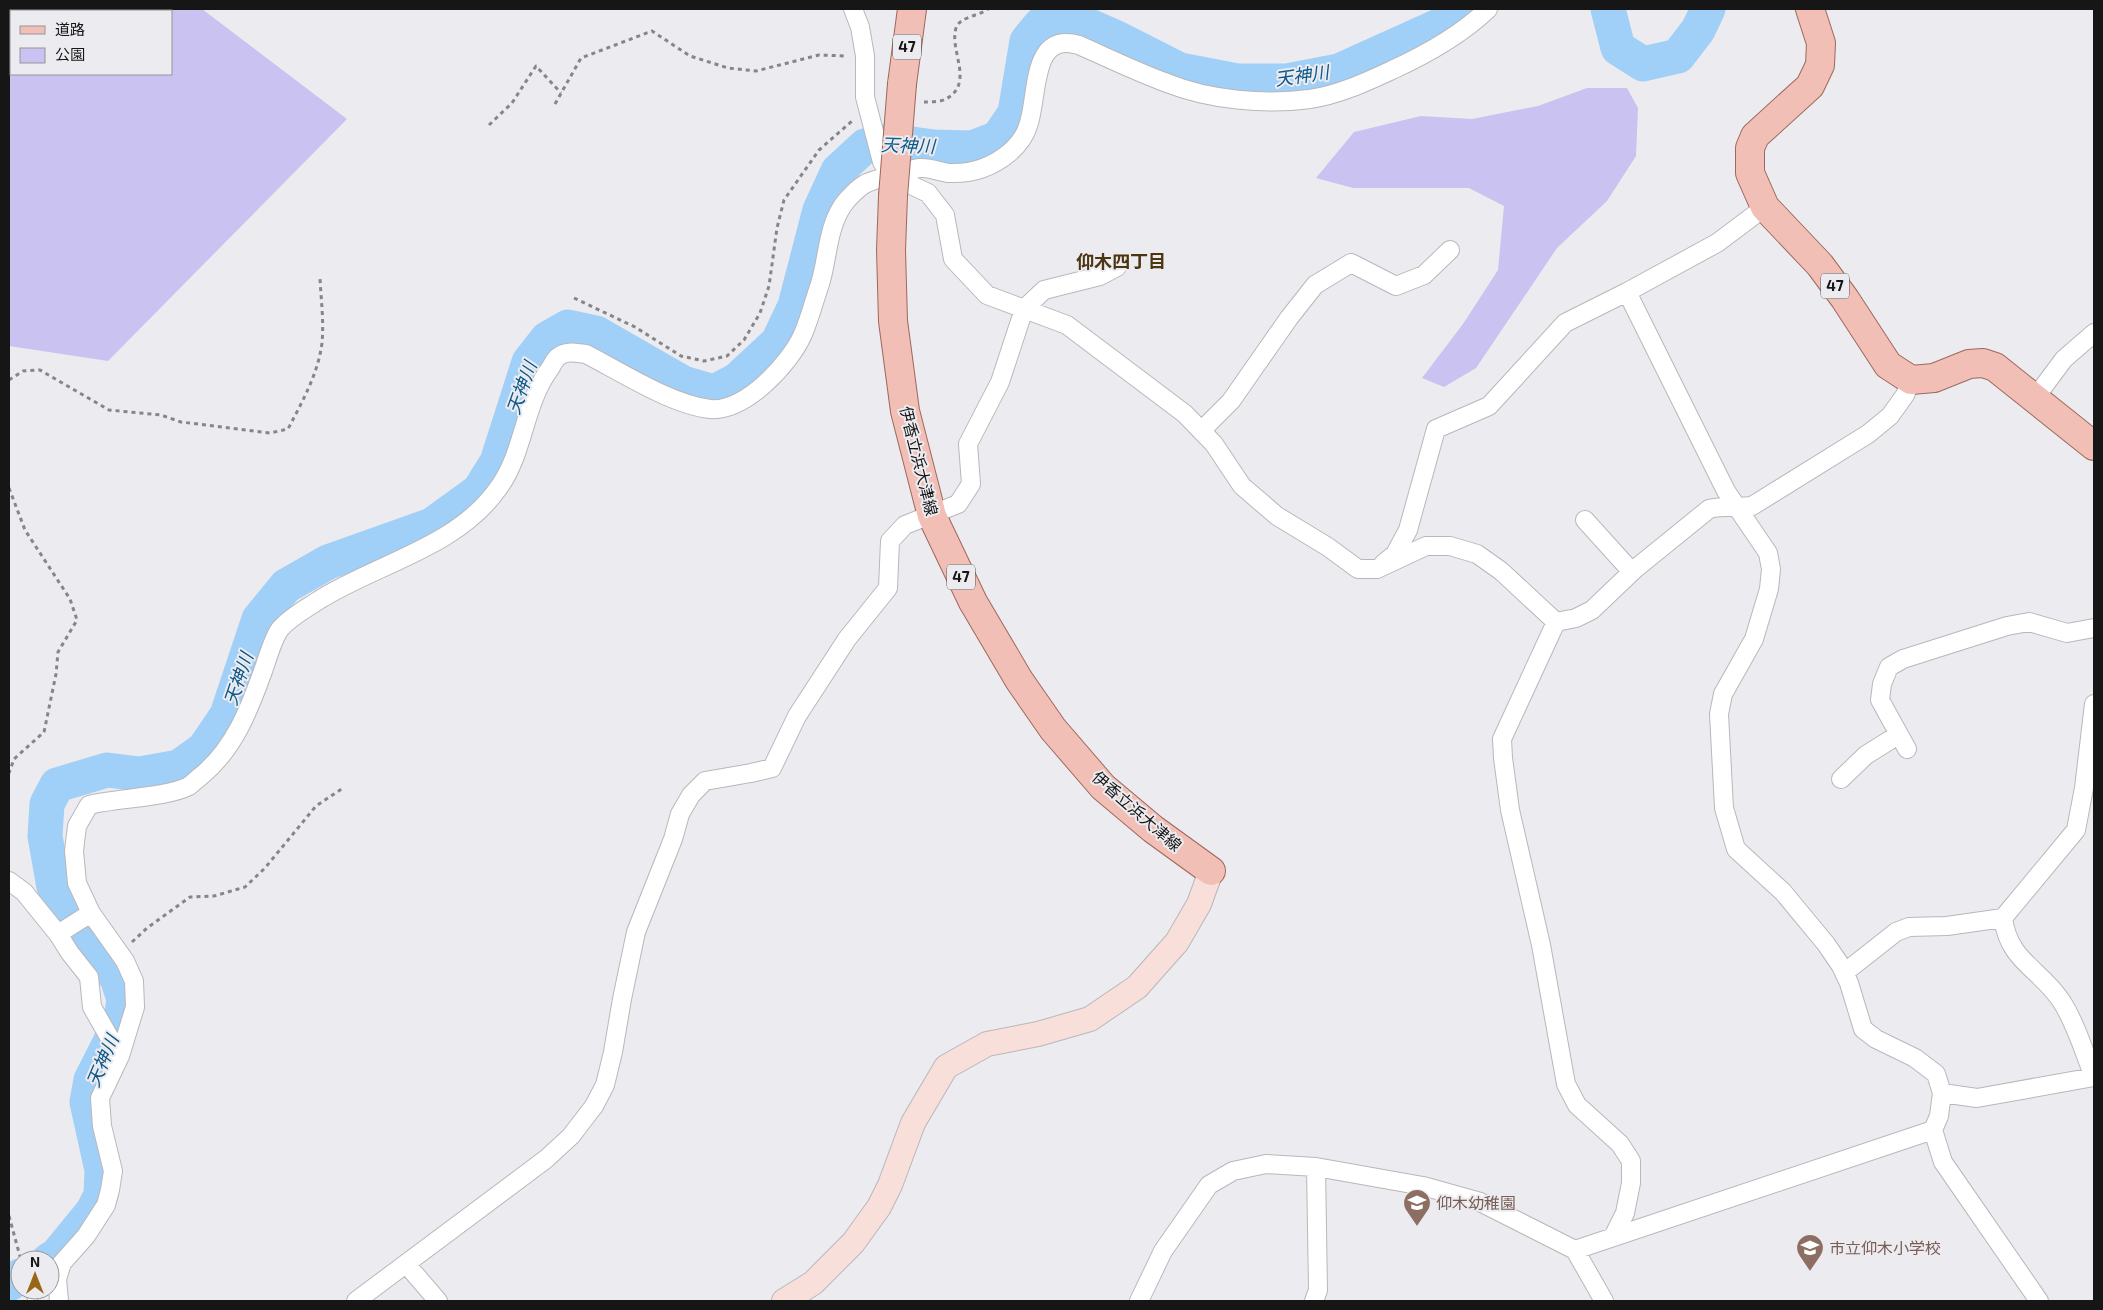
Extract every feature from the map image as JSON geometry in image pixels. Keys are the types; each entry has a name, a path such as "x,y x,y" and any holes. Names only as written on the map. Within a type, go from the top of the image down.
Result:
{"main road":[{"name":"伊香立浜大津線","path":"912,9 909,94 892,186 893,321 905,411 932,516 973,602 1019,680 1053,729 1103,787 1153,829 1211,872"},
{"name":"47","path":"1810,9 1821,42 1820,65 1810,86 1755,136 1750,148 1750,173 1765,207 1820,265 1845,299 1888,365 1911,380"},
{"path":"1911,380 1934,378 1969,364 1983,363 1995,367 2094,446"}],"street":[{"path":"853,9 860,27 865,56 865,97 882,162 892,186"},
{"path":"892,186 920,168 948,173 966,173 982,169 1008,154 1019,143 1028,127 1044,55 1059,42 1079,45 1168,84 1190,91 1235,99 1310,99 1363,83 1402,66 1474,23 1488,9"},
{"path":"59,1301 57,1279 62,1263 86,1236 106,1205 110,1190 113,1171 102,1126 100,1098 120,1056 135,1007 134,981 125,961 87,916 77,883 74,851 77,826 89,805 168,792 189,786 211,768 229,747 249,711 280,630 305,609 339,588 427,546 467,522 484,508 499,488 513,459 532,401 542,380 558,357 570,352 586,354 677,401 712,409 735,404 759,389 780,369 803,336 821,281 831,231 844,204 866,184 892,186 928,193 945,215 953,259 987,295 1067,325 1185,414 1214,444 1242,486 1278,516 1328,547 1358,569 1377,569 1426,546 1450,546 1477,554 1502,571 1556,622"},
{"path":"1377,569 1395,554 1408,530 1436,429 1489,406 1565,323 1717,243 1765,207"},
{"path":"1201,431 1231,401 1315,285 1351,263 1396,286 1424,275 1450,250"},
{"path":"356,1301 407,1265 546,1159 571,1136 594,1106 605,1085 613,1052 636,932 673,839 680,814 691,795 705,781 752,774 772,768 797,716 848,639 888,588 890,540 904,525 932,516 958,504 971,484 968,444 1000,382 1024,309 1044,290 1100,276 1117,267"},
{"path":"1627,292 1726,491 1768,553 1771,569 1769,589 1754,640 1723,694 1719,714 1724,808 1736,849 1783,892 1826,944 1844,973 1863,1028 1876,1039 1915,1058 1936,1074 1942,1093 1939,1116 1933,1130 1943,1162 2039,1301"},
{"path":"2035,398 2064,360 2094,333"},
{"path":"1556,622 1576,618 1592,610 1632,572 1709,509 1724,505 1738,508 1752,506 1771,496 1868,434 1890,416 1905,395 1911,380"},
{"path":"1585,520 1632,572"},
{"path":"1556,622 1502,739 1502,758 1510,810 1541,945 1566,1084 1577,1105 1620,1144 1631,1161 1631,1183 1625,1213 1613,1237"},
{"path":"1841,779 1866,755 1903,742 1880,700 1882,684 1889,667 1903,659 2007,626 2028,622 2067,633 2094,628"},
{"path":"1844,973 1896,932 1909,927 1947,926 2003,918 2076,830 2084,788 2094,704"},
{"path":"784,1301 812,1283 846,1250 879,1207 890,1185 913,1123 946,1068 987,1044 1038,1034 1090,1019 1137,987 1177,942 1199,904 1211,872"},
{"path":"9,881 24,892 61,932 70,953 89,977 92,1007 120,1056"},
{"path":"61,932 87,916"},
{"path":"1942,1093 1977,1098 2094,1077 2061,1001 2038,974 2016,953 2006,935 2003,918"},
{"path":"1575,1250 1933,1130"},
{"path":"1139,1301 1163,1251 1209,1185 1233,1171 1266,1164 1316,1167 1423,1186 1480,1202 1575,1250 1604,1301"},
{"path":"1314,1301 1318,1290 1316,1167"},
{"path":"407,1265 438,1301"}],"path":[{"path":"909,94 945,100 955,91 961,79 956,44 956,28 960,21 981,14 988,9"},
{"path":"555,104 581,58 652,30 690,56 728,68 756,71 819,55 865,56"},
{"path":"489,125 512,103 536,66 561,93"},
{"path":"574,298 635,327 681,356 704,361 727,356 744,340 760,313 769,286 777,228 784,200 819,150 868,108"},
{"path":"9,380 23,370 40,370 109,410 161,415 181,422 270,434 288,429 311,384 322,345 323,321 320,278"},
{"path":"9,488 25,530 70,599 77,620 58,652 56,674 44,732 14,759 9,773"},
{"path":"125,961 132,942 146,928 190,897 214,896 245,887 266,868 316,806 343,788"},
{"path":"9,1216 18,1250"}],"green space":[{"path":"9,9 202,9 347,119 108,361 9,346"},
{"path":"1587,88 1627,88 1638,108 1636,156 1607,201 1557,248 1476,368 1444,387 1422,378 1463,324 1498,270 1504,206 1469,188 1353,188 1316,178 1354,132 1421,116 1472,119 1538,106"}],"waterway":[{"name":"天神川","path":"60,1251 93,1211 101,1195 102,1170 87,1102 91,1080 121,1021 124,999 117,978 68,914 54,887 45,836 47,804 57,785 107,770 140,774 179,767 204,749 227,715 259,619 286,586 328,562 432,525 479,491 497,462 529,362 547,339 568,327 596,333 683,383 714,392 737,380 778,342 795,306 820,210 838,171 865,146 890,141 934,147 972,148 998,138 1015,113 1027,41 1041,24 1062,14 1117,38 1180,70 1237,81 1287,81 1339,71 1452,20 1464,9"},
{"name":"天神川","path":"1608,9 1618,48 1643,64 1678,56 1698,30 1708,9"}],"place":[{"name":"仰木幼稚園","path":"1417,1227"},
{"name":"市立仰木小学校","path":"1810,1272"}],"district":[{"name":"仰木四丁目","path":"1121,262"}]}
